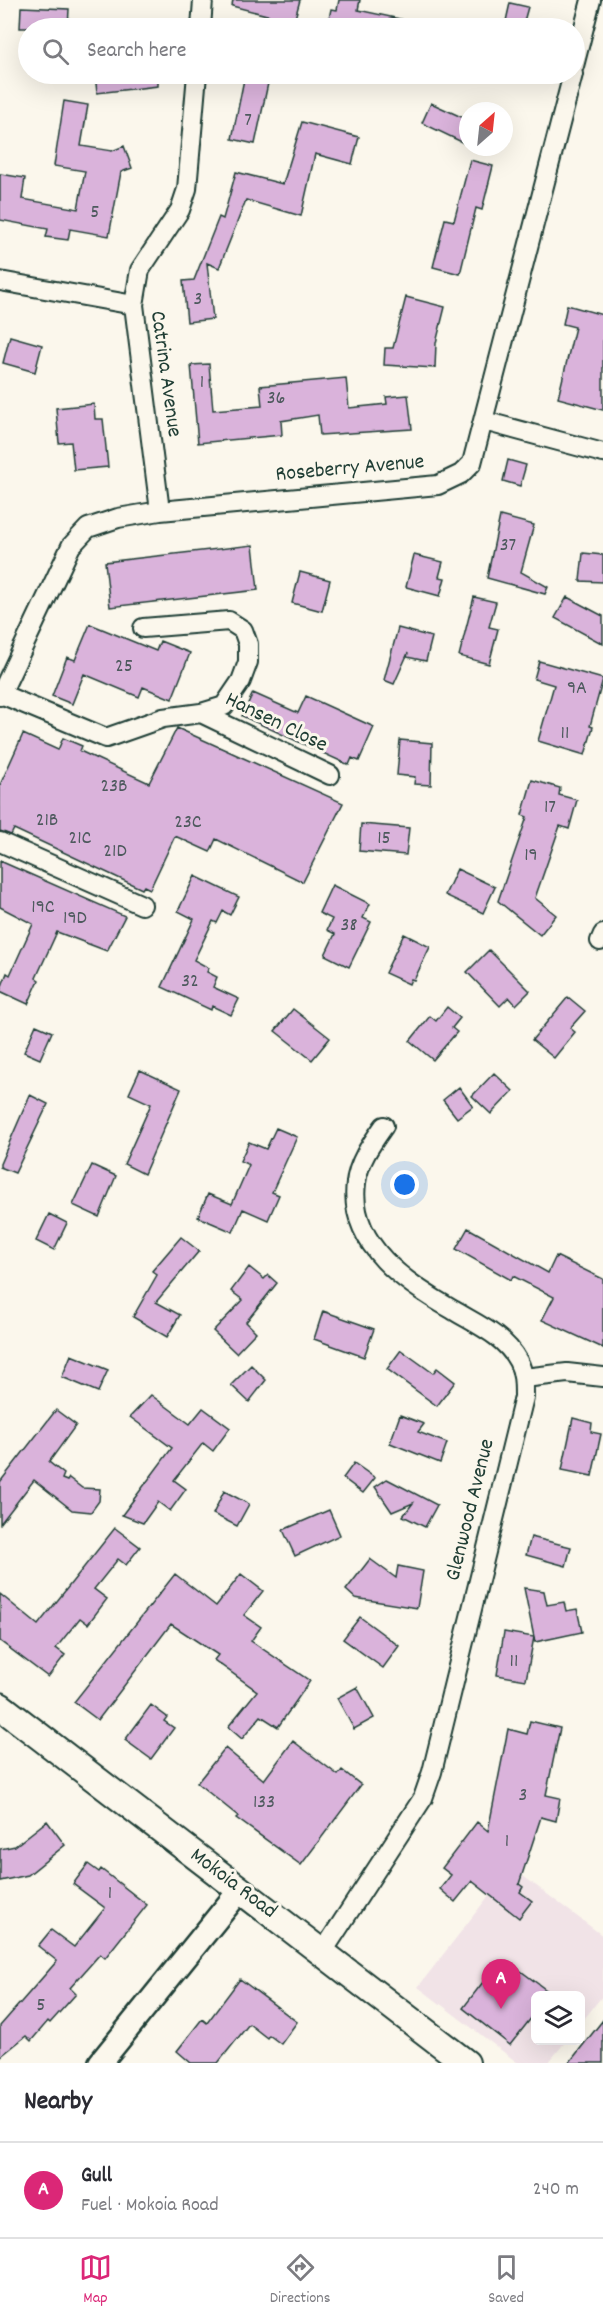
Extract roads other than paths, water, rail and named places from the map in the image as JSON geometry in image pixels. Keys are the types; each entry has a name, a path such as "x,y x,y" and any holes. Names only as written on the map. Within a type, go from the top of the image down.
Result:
{"main road":[{"name":"Mokoia Road","path":"0,1707 466,2063"}],"street":[{"path":"202,18 203,0"},
{"path":"585,23 591,0"},
{"path":"134,305 140,270 180,210 187,189 196,84"},
{"name":"Roseberry Avenue","path":"1,695 71,546 88,528 118,518 160,511 438,485 461,474 472,463 570,84"},
{"name":"Catrina Avenue","path":"0,281 134,305 160,511"},
{"path":"484,421 603,453"},
{"name":"Hansen Close","path":"1,695 106,738 163,718 201,713 224,705 241,681 248,662 248,644 243,630 229,621 143,628"},
{"name":"Hansen Close","path":"201,713 330,776"},
{"path":"0,842 142,905"},
{"path":"384,1126 364,1155 356,1184 359,1219 377,1254 413,1287 498,1336 517,1360 524,1378 567,1373 603,1377"},
{"name":"Glenwood Avenue","path":"322,1953 423,1798 429,1781 524,1396 524,1378"},
{"path":"100,2063 240,1890"}],"place":[{"name":"Gull","path":"501,2009"}]}
